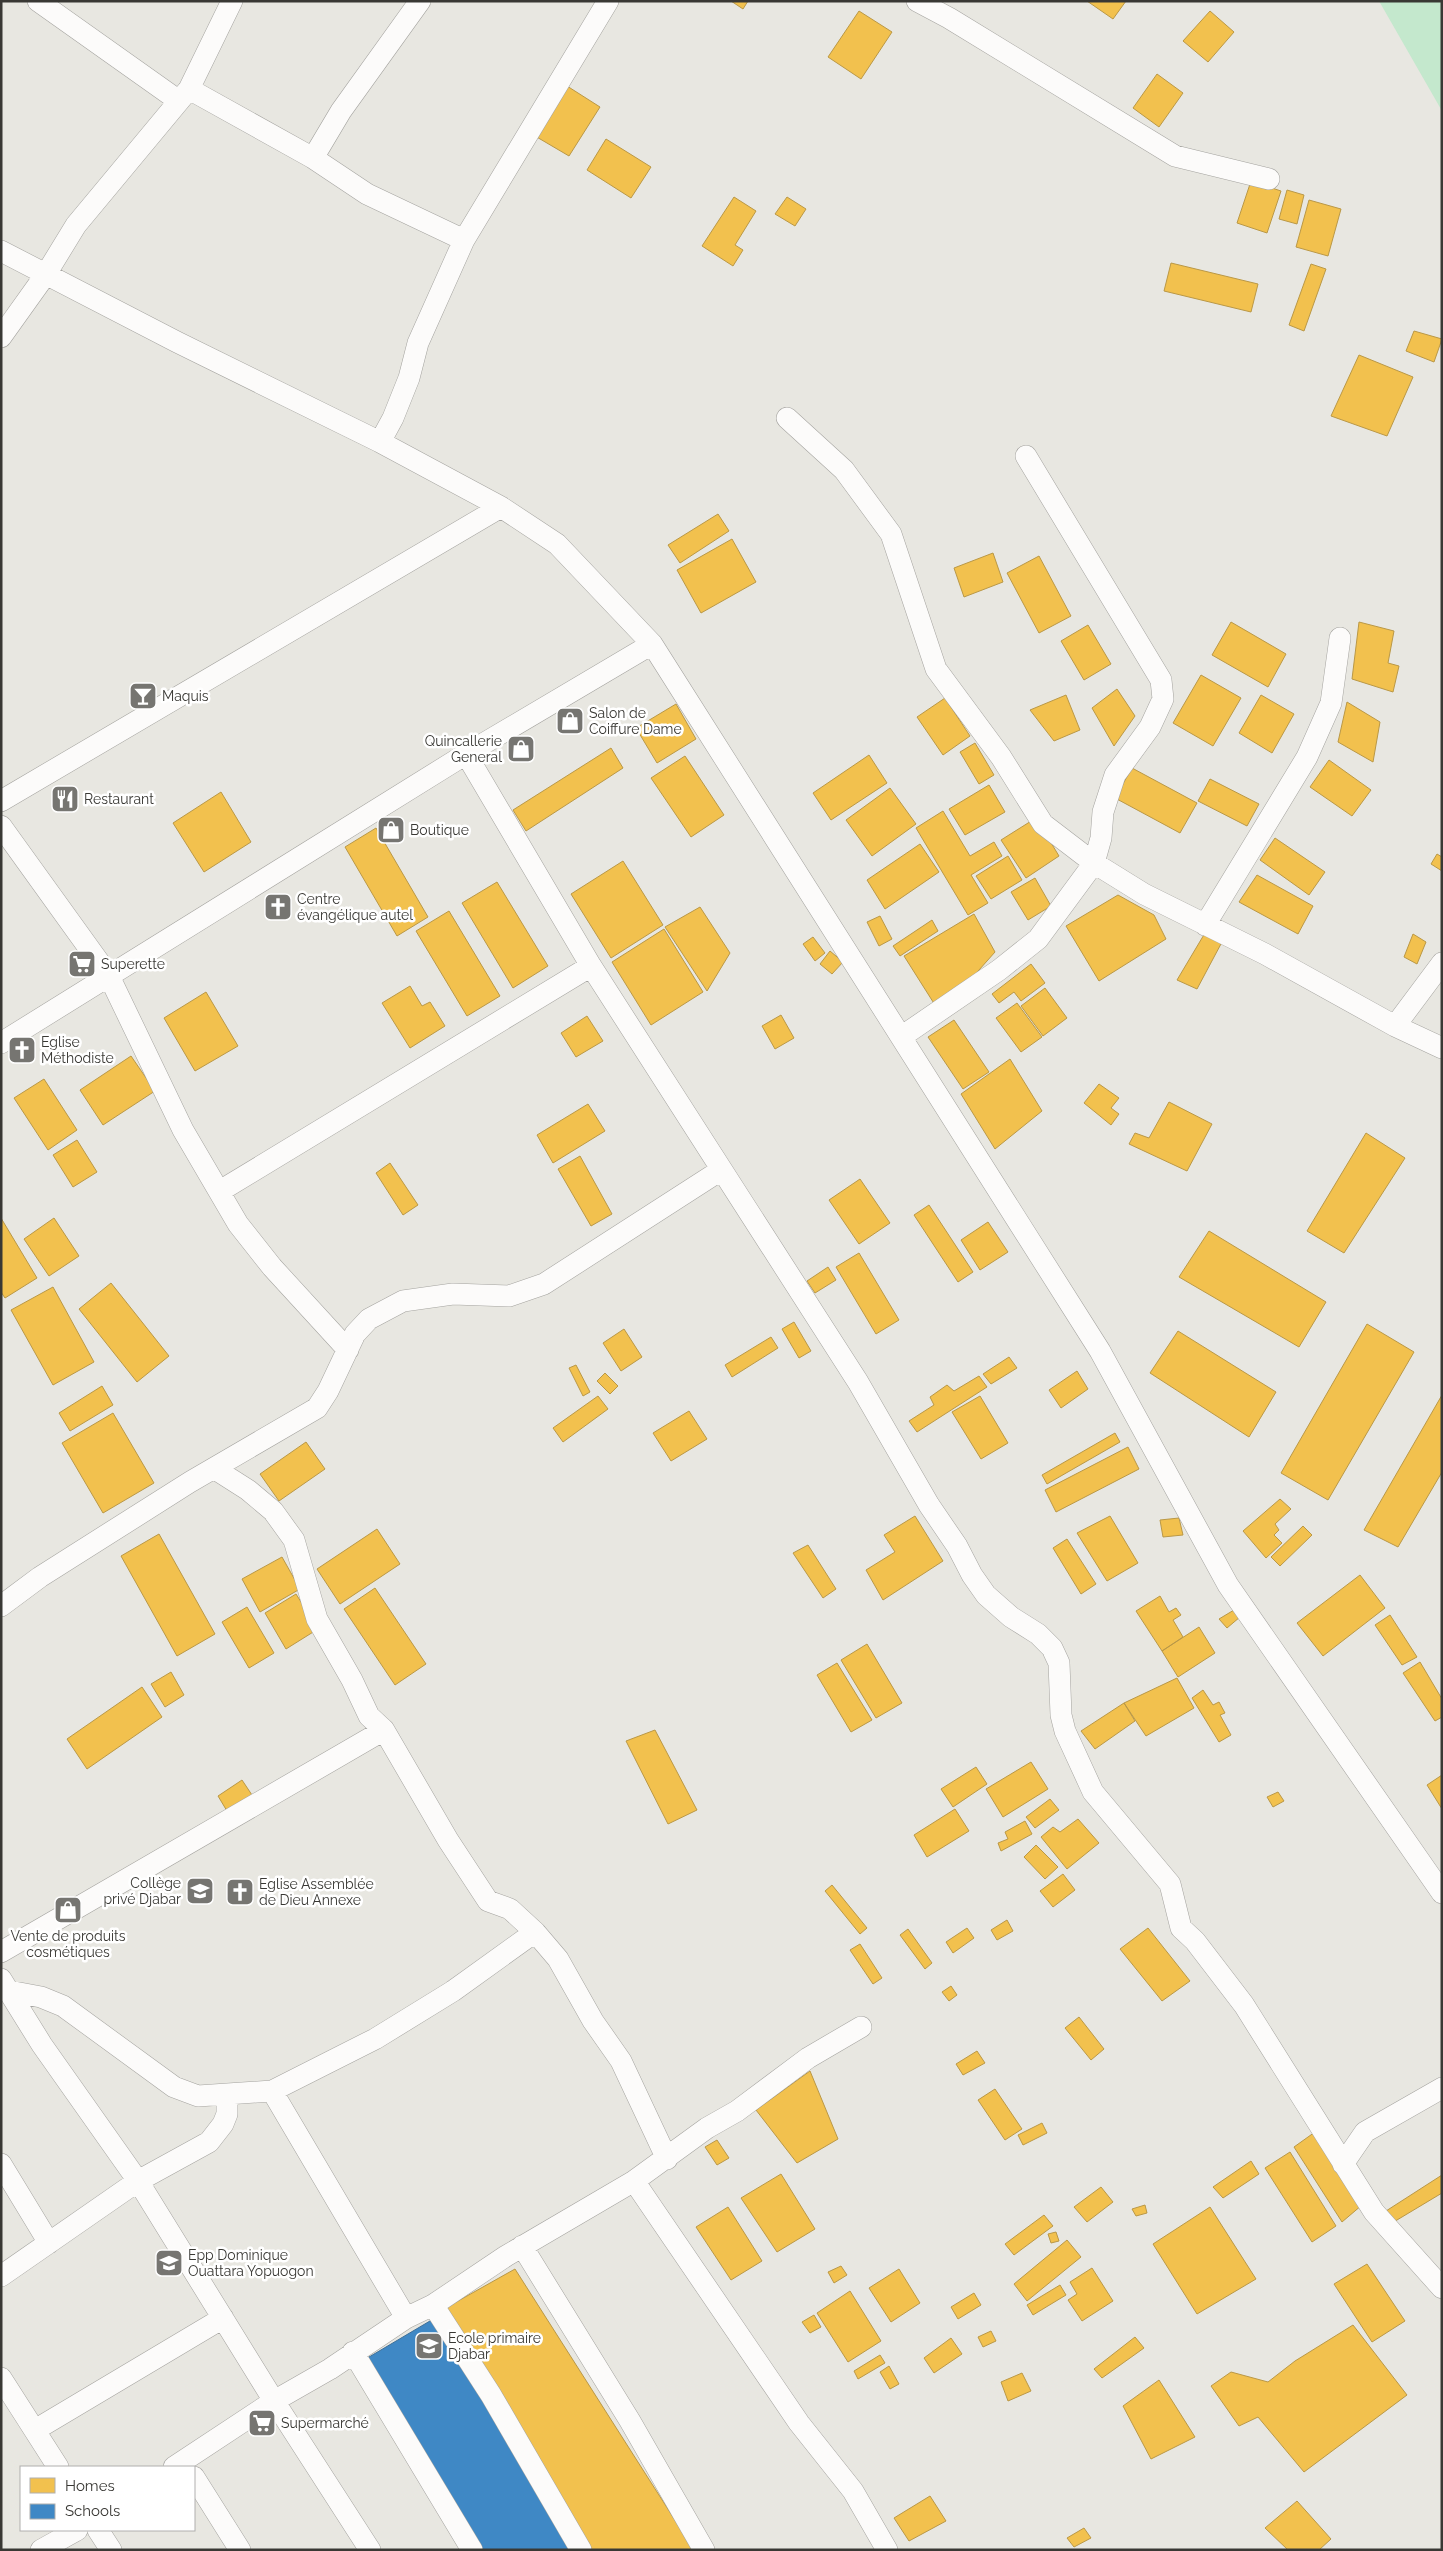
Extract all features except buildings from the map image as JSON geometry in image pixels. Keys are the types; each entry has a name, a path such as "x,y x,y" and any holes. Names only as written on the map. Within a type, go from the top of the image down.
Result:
{"street":[{"path":"38,1 184,95 313,158 367,194 464,240"},
{"path":"1,337 46,274 76,225 96,198 184,95 232,1"},
{"path":"313,158 341,111 420,1"},
{"path":"380,442 393,418 409,378 418,343 464,240 608,1"},
{"path":"917,1 950,18 1175,156 1269,179"},
{"path":"1,251 177,342 380,442 501,507 557,544 652,644 1100,1351 1228,1585 1442,1893"},
{"path":"787,418 844,470 891,534 936,669 1001,757 1043,824 1094,863 1144,894 1265,954 1395,1026 1442,1048"},
{"path":"901,1037 999,970 1038,939 1094,863 1101,838 1103,812 1116,776 1153,720 1163,699 1161,680 1026,456"},
{"path":"1,801 501,507"},
{"path":"1205,925 1307,758 1331,703 1340,638"},
{"path":"1,1044 466,754 652,644"},
{"path":"466,754 590,966 858,1382 929,1506 957,1546 972,1575 986,1596 1010,1617 1038,1634 1052,1648 1059,1663 1061,1714 1065,1730 1093,1792 1170,1884 1181,1928 1195,1941 1244,2006 1374,2212 1442,2288"},
{"path":"1,826 109,976 183,1130 238,1224 266,1260 348,1350"},
{"path":"1395,1026 1442,963"},
{"path":"220,1191 590,966"},
{"path":"1,1606 40,1577 214,1469 317,1408 355,1334 369,1318 403,1301 453,1294 508,1296 544,1284 721,1170"},
{"path":"214,1469 248,1490 273,1511 294,1540 317,1618 352,1680 369,1716 384,1730 448,1840 488,1901 510,1909 535,1932 558,1959 593,2021 621,2061 667,2159"},
{"path":"1,1952 384,1730"},
{"path":"5,1985 63,2006 174,2087 198,2096 272,2091 375,2039 453,1991 535,1932"},
{"path":"5,1985 42,2045 138,2181 274,2401 370,2550"},
{"path":"188,2466 274,2401 330,2369 406,2318 433,2305 522,2246 634,2181 667,2159 707,2128 737,2111 808,2058 861,2027"},
{"path":"1343,2164 1365,2132 1442,2088"},
{"path":"272,2091 406,2318"},
{"path":"1,2276 138,2181 209,2142 223,2124 227,2114 227,2094"},
{"path":"1,2164 49,2243"},
{"path":"634,2181 799,2423 853,2491 887,2550"},
{"path":"522,2246 630,2421 704,2550"},
{"path":"433,2305 491,2395 581,2550"},
{"path":"35,2430 222,2318"},
{"path":"354,2352 472,2550"},
{"path":"1,2378 57,2466"},
{"path":"195,2483 240,2550"},
{"path":"41,2550 75,2531"},
{"path":"99,2531 111,2550"}],"green space":[{"path":"1379,1 1442,1 1442,111"}],"place":[{"name":"Maquis","path":"143,696"},
{"name":"Salon de Coiffure Dame","path":"570,721"},
{"name":"Quincallerie General","path":"521,749"},
{"name":"Restaurant","path":"65,799"},
{"name":"Boutique","path":"391,830"},
{"name":"Centre évangélique autel","path":"278,907"},
{"name":"Superette","path":"82,964"},
{"name":"Eglise Méthodiste","path":"22,1050"},
{"name":"Collège privé Djabar","path":"200,1891"},
{"name":"Eglise Assemblée de Dieu Annexe","path":"240,1892"},
{"name":"Vente de produits cosmétiques","path":"68,1910"},
{"name":"Epp Dominique Ouattara Yopuogon","path":"169,2263"},
{"name":"Ecole primaire Djabar","path":"429,2346"},
{"name":"Supermarché","path":"262,2423"}]}
